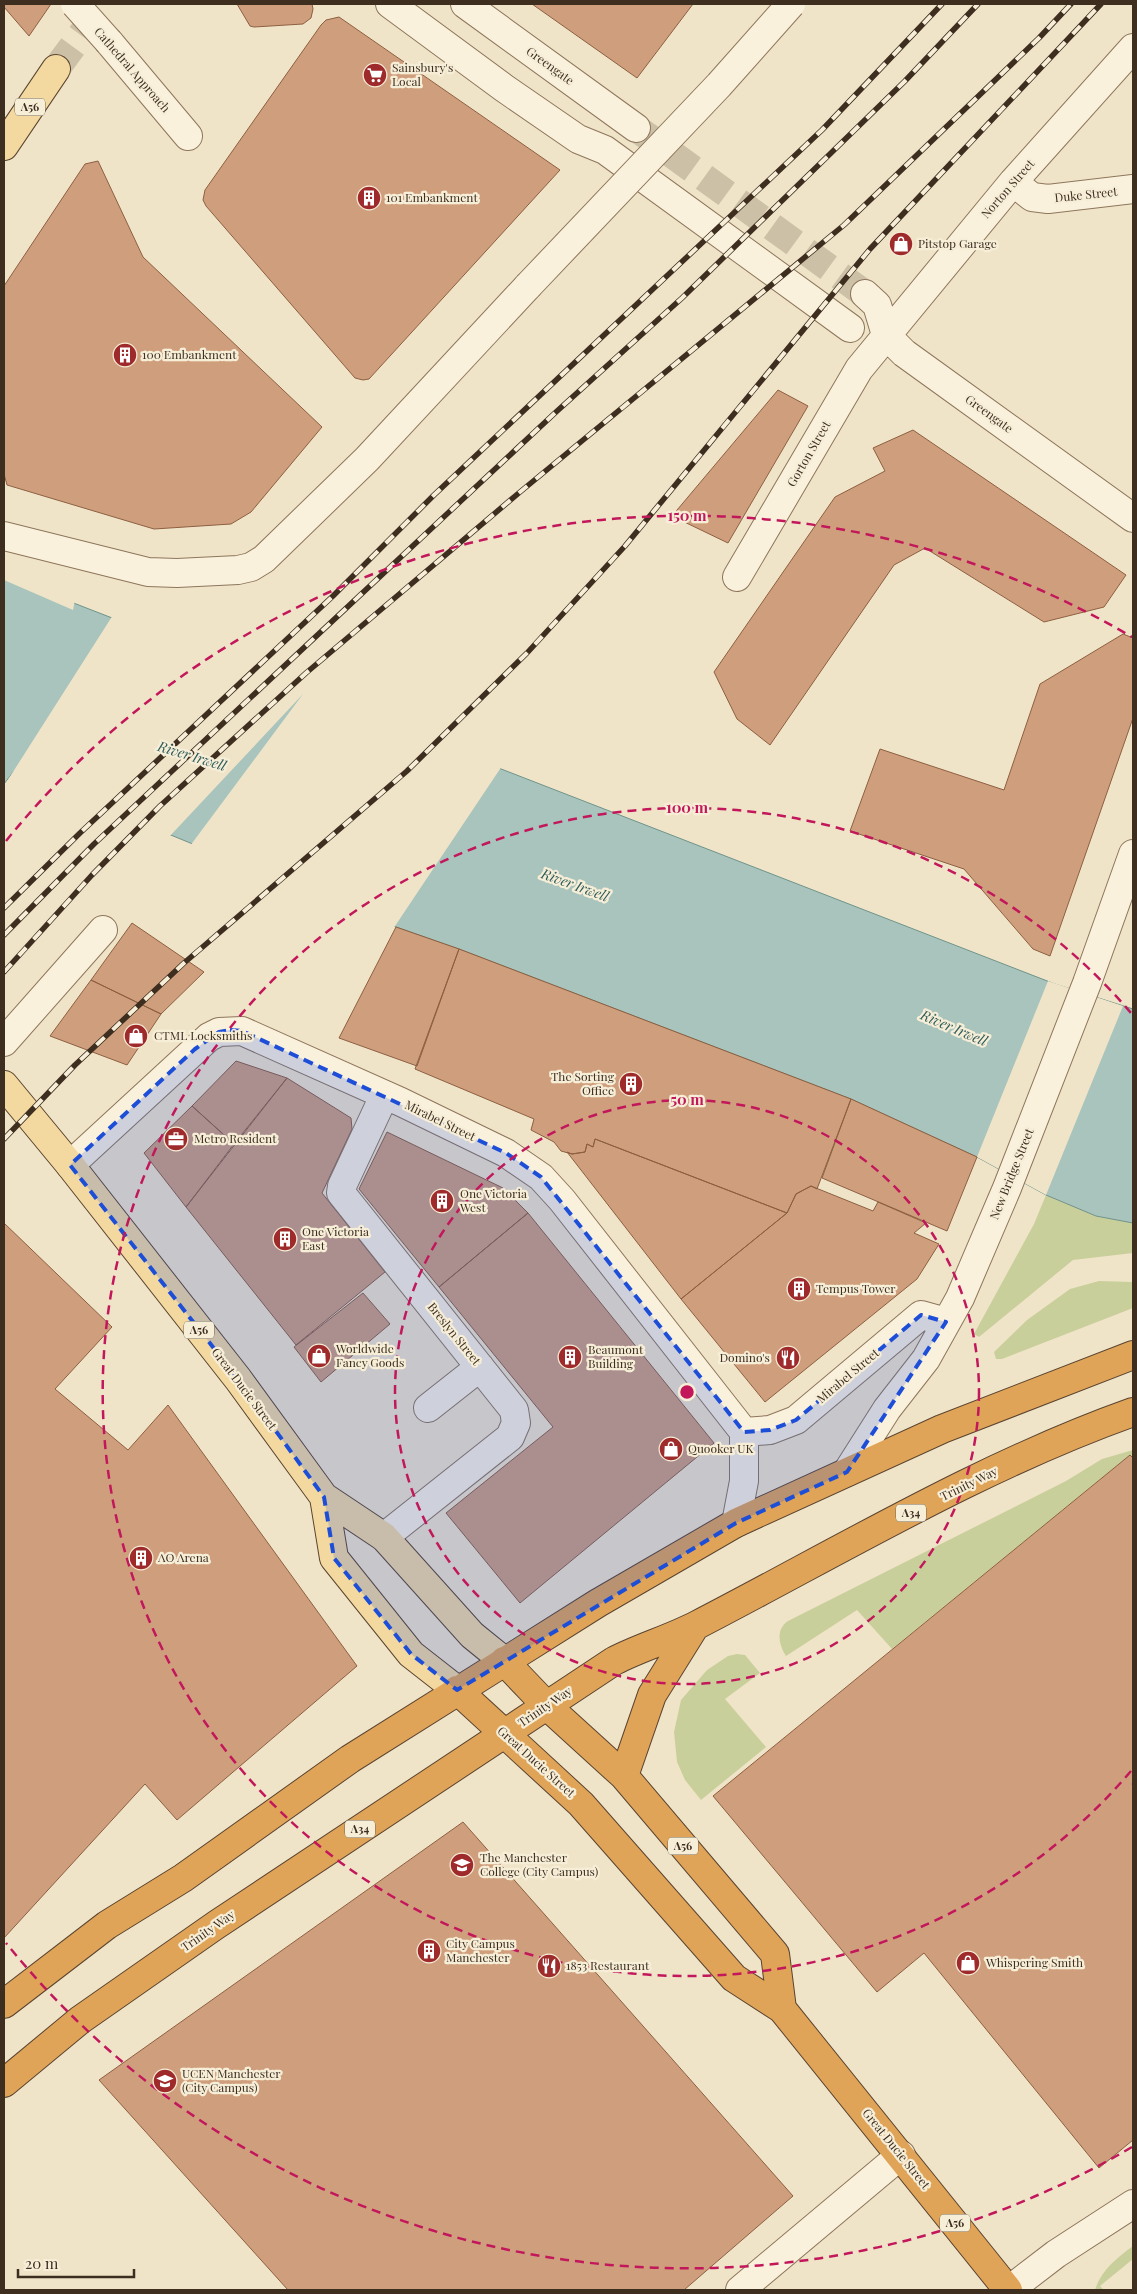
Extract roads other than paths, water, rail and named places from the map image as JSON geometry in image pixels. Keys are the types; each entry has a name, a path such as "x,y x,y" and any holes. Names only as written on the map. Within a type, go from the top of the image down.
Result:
{"highway":[{"path":"4,2004 107,1925 183,1878 350,1759 598,1603 736,1523 960,1422 1133,1355"},
{"name":"Trinity Way","path":"4,2083 80,2020 216,1925 614,1661 642,1647 695,1626 967,1484 1066,1438 1133,1412"},
{"path":"624,1776 652,1695 695,1626"},
{"name":"Great Ducie Street","path":"504,1661 546,1706 624,1776 775,1954 782,2008"},
{"name":"Great Ducie Street","path":"457,1690 581,1804 734,1978 782,2008 1009,2290"}],"main road":[{"name":"A56","path":"4,146 56,68"},
{"name":"A56","path":"4,1085 70,1165"},
{"name":"Great Ducie Street","path":"70,1165 238,1379 324,1497 384,1537 472,1635 504,1661"},
{"name":"Great Ducie Street","path":"324,1497 334,1558 411,1654 457,1690"}],"street":[{"name":"Cathedral Approach","path":"75,4 110,42 188,136"},
{"path":"390,4 504,88 571,134 605,150 850,328"},
{"name":"Greengate","path":"465,4 636,128"},
{"path":"4,536 148,572 214,572 250,567 264,560 367,459 719,85 791,4"},
{"name":"Norton Street","path":"886,334 1013,182 1133,48"},
{"name":"Duke Street","path":"1013,182 1032,197 1048,199 1133,189"},
{"name":"Greengate","path":"865,294 877,304 886,334 904,353 1133,518"},
{"name":"Gorton Street","path":"737,577 859,369 886,334"},
{"name":"New Bridge Street","path":"847,1472 887,1409 926,1358 960,1298 1007,1188 1087,983 1133,854"},
{"path":"4,1042 103,930"},
{"name":"Mirabel Street","path":"70,1165 195,1049 219,1032 242,1031 506,1153 541,1177 568,1208 744,1432 770,1430 796,1420 921,1314 946,1322"},
{"name":"Breslyn Street","path":"384,1096 342,1186 341,1193 514,1410 516,1423 510,1437 384,1537"},
{"path":"428,1408 480,1366"},
{"path":"736,1523 744,1481 744,1432"},
{"path":"740,2290 901,2155"},
{"path":"1009,2290 1056,2254 1133,2204"}],"water":[{"name":"River Irwell","path":"4,576 1055,984 1133,1009 1133,1223 1096,1216 1046,1195 977,1157 851,1099 459,949 396,927 14,771 4,784"}],"tunnel":[{"path":"56,69 104,4"},
{"path":"636,128 865,294"}],"railway":[{"path":"4,908 80,833 333,596 434,495 822,130 942,4"},
{"path":"4,935 94,844 556,412 682,298 905,81 978,4"},
{"path":"4,972 92,875 160,806 306,673 520,492 844,225 1039,38 1071,4"},
{"path":"4,1139 75,1065 184,963 407,771 527,653 625,546 870,249 1101,4"}],"place":[{"name":"Sainsbury's Local","path":"375,75"},
{"name":"101 Embankment","path":"369,198"},
{"name":"Pitstop Garage","path":"901,244"},
{"name":"100 Embankment","path":"125,355"},
{"name":"CTML Locksmiths","path":"136,1036"},
{"name":"The Sorting Office","path":"631,1084"},
{"name":"Metro Resident","path":"176,1139"},
{"name":"One Victoria West","path":"442,1201"},
{"name":"One Victoria East","path":"285,1239"},
{"name":"Tempus Tower","path":"799,1289"},
{"name":"Worldwide Fancy Goods","path":"319,1356"},
{"name":"Beaumont Building","path":"570,1357"},
{"name":"Domino's","path":"788,1358"},
{"name":"Quooker UK","path":"671,1449"},
{"name":"AO Arena","path":"141,1558"},
{"name":"The Manchester College (City Campus)","path":"462,1865"},
{"name":"City Campus Manchester","path":"429,1951"},
{"name":"Whispering Smith","path":"968,1963"},
{"name":"1853 Restaurant","path":"549,1966"},
{"name":"UCEN Manchester (City Campus)","path":"165,2081"}]}
